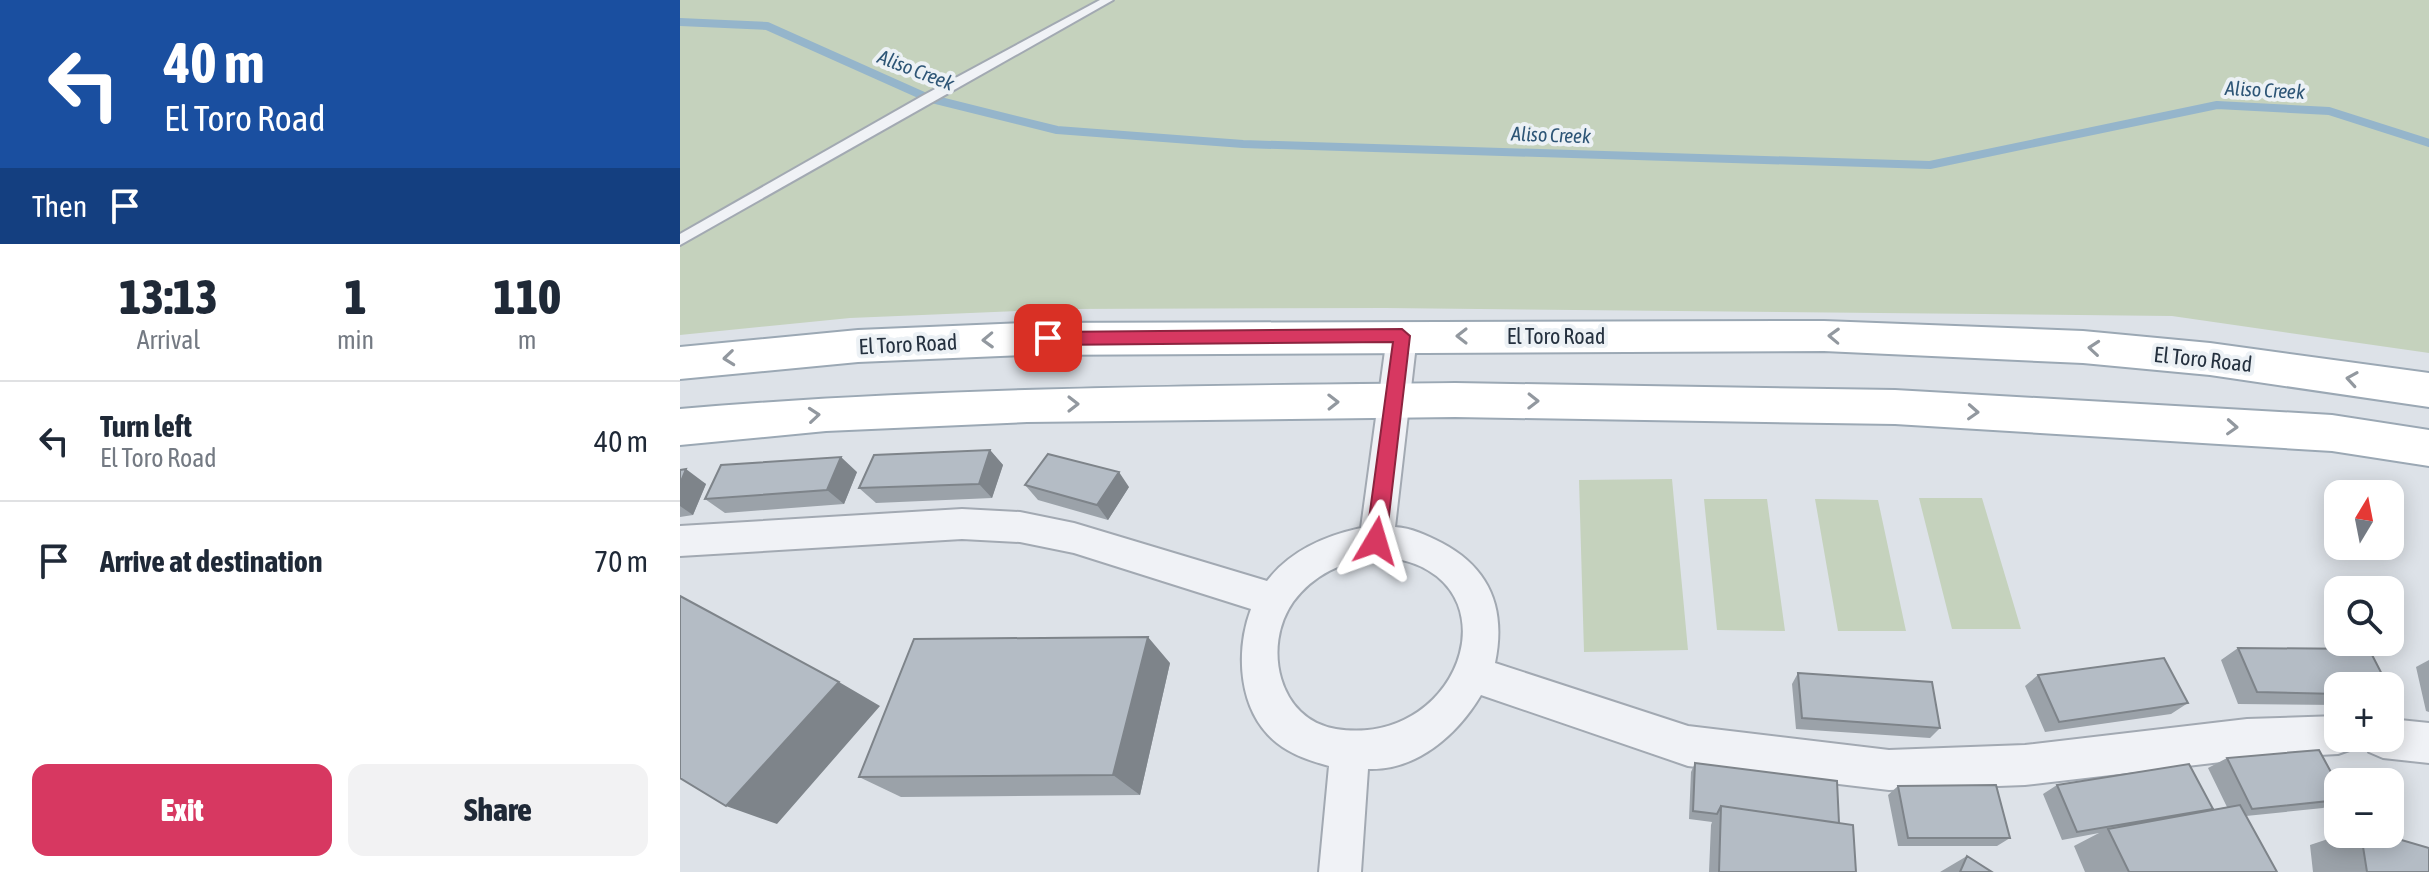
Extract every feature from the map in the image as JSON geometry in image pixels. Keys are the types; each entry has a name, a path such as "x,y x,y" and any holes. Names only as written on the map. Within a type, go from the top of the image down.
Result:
{"main road":[{"name":"El Toro Road","path":"680,363 858,346 1021,339 1824,336 2083,347 2210,359 2429,390"},
{"path":"680,427 826,414 1027,405 1393,401 1895,407 2332,433 2429,448"}],"street":[{"path":"1376,541 1402,336"},
{"path":"680,541 962,524 1020,527 1074,538 1274,600"},
{"path":"1376,541 1420,548 1440,557 1464,578 1479,607 1483,641 1475,675 1456,707 1426,732 1389,748 1350,752 1314,744 1285,725 1265,697 1257,665 1260,631 1274,600 1294,576 1318,558 1347,546 1376,541"},
{"path":"1475,675 1688,746 1889,770 2025,765 2247,739 2324,736"},
{"path":"2404,740 2429,743"},
{"path":"1340,872 1350,752"}],"lane":[{"path":"680,240 928,98 1108,0"}],"green space":[{"path":"680,0 2429,0 2429,353 2172,316 1385,308 1063,309 850,318 680,335"},
{"path":"1672,479 1688,650 1584,652 1579,480"},
{"path":"1919,498 1982,498 2021,629 1952,629"},
{"path":"1704,499 1767,499 1785,631 1717,630"},
{"path":"1815,499 1878,500 1906,631 1838,631"}],"building":[{"path":"990,450 979,484 859,488 874,455"},
{"path":"1048,454 1119,472 1097,505 1025,485"},
{"path":"841,457 827,490 705,499 721,465"},
{"path":"686,469 680,484 680,470"},
{"path":"680,596 839,682 726,806 680,778"},
{"path":"1148,637 1113,775 859,777 914,639"},
{"path":"2238,648 2324,649 2324,656 2373,656 2381,672 2324,672 2324,694 2257,692"},
{"path":"2164,658 2188,703 2059,722 2038,675"},
{"path":"1798,673 1932,682 1940,728 1802,718"},
{"path":"2319,750 2329,768 2324,768 2324,801 2252,809 2227,758"},
{"path":"1695,763 1837,781 1839,823 1721,806 1717,814 1693,811"},
{"path":"2189,764 2213,809 2077,832 2057,785"},
{"path":"1996,785 2010,838 1908,838 1898,786"},
{"path":"2240,805 2277,872 2129,872 2108,829"},
{"path":"1721,806 1853,825 1856,872 1719,872"},
{"path":"2404,841 2429,848 2429,872 2367,872 2363,848 2404,848"},
{"path":"1967,856 1992,872 1960,872"}],"waterway":[{"name":"Aliso Creek","path":"680,22 767,26 928,98 1057,130 1243,144 1930,165 2217,105 2329,111 2429,143"}],"route":[{"path":"1048,338 1402,336 1376,541"}]}
